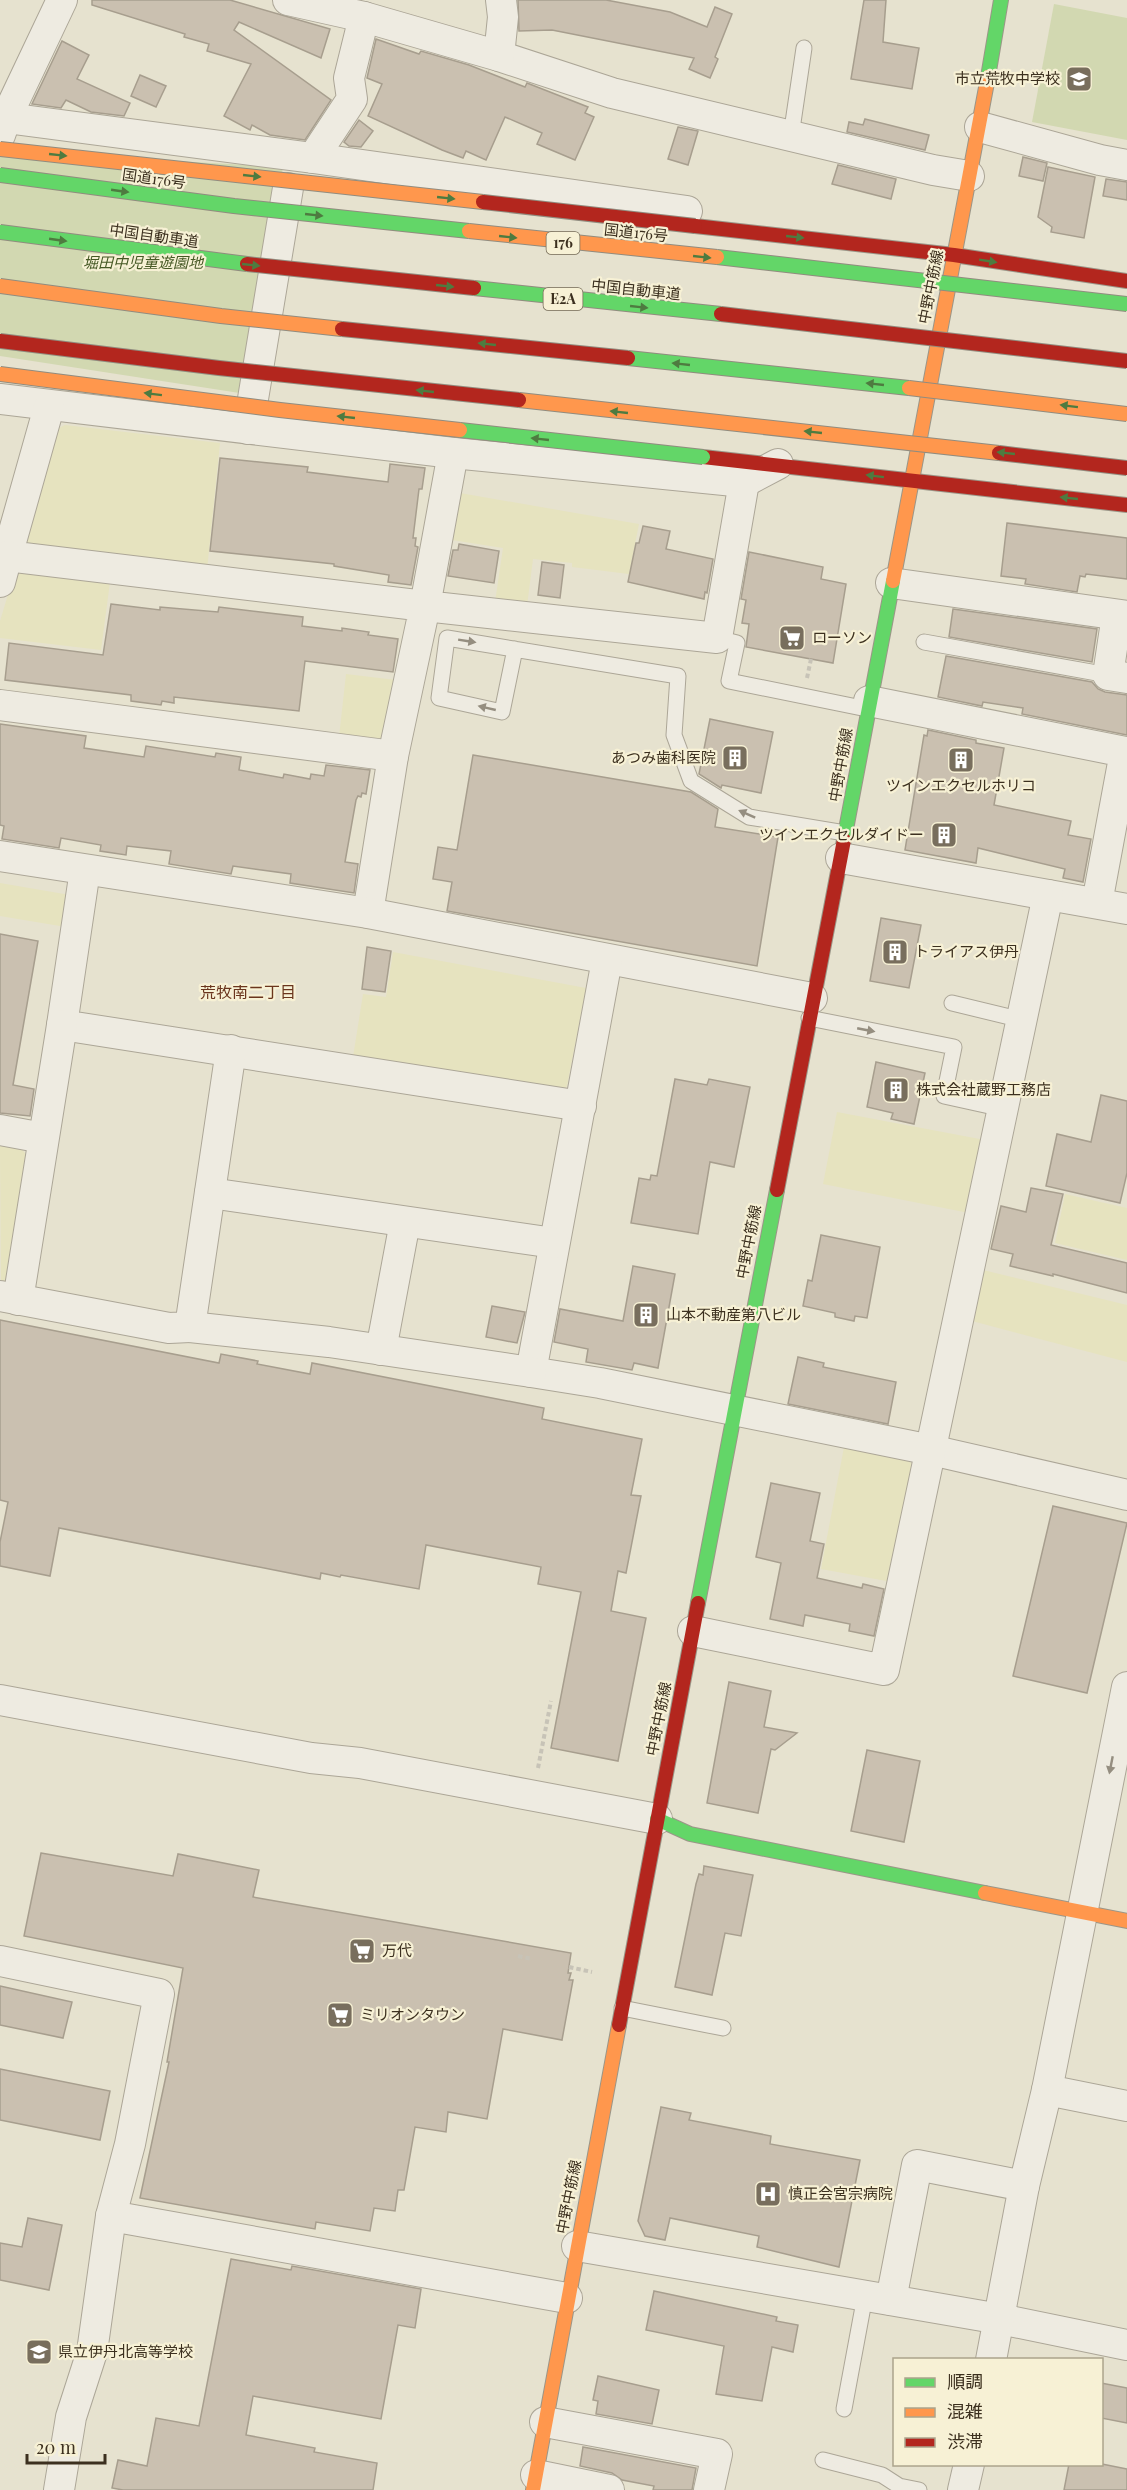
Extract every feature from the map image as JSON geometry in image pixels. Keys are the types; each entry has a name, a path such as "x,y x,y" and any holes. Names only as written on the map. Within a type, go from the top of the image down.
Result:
{"main road":[{"name":"中野中筋線","path":"534,2482 734,1411 980,127 1001,0"},
{"path":"0,149 954,255 1127,281"},
{"name":"国道176号","path":"0,176 234,206 897,276 1127,304"},
{"name":"中国自動車道","path":"0,232 228,262 863,329 1127,361"},
{"path":"0,286 233,317 858,382 1127,414"},
{"path":"0,341 255,372 862,437 1127,468"},
{"path":"0,374 280,410 1127,505"},
{"path":"657,1819 690,1834 1127,1922"}],"street":[{"path":"62,0 2,123 303,157 621,200 728,217 762,234"},
{"path":"499,56 501,0"},
{"path":"303,2 499,56 612,93 933,170 969,176"},
{"path":"248,429 303,157 351,99 349,78 363,17"},
{"path":"980,127 1100,160 1127,165"},
{"path":"0,399 453,453 744,482 778,465"},
{"path":"49,406 4,569 425,606 717,638 744,482"},
{"path":"368,913 393,756 428,663 425,606 453,453"},
{"path":"891,583 1122,615 1118,676"},
{"path":"0,705 393,756"},
{"path":"868,705 1125,752 1097,903"},
{"path":"843,846 1048,895 1127,909"},
{"path":"0,856 368,913 607,960 811,1008"},
{"path":"85,870 43,1138 9,1298 168,1328 190,1327 329,1342 600,1383 931,1450 1127,1495"},
{"path":"693,1631 884,1670 1048,895"},
{"path":"531,1372 607,960"},
{"path":"62,1025 581,1106"},
{"path":"190,1327 231,1050"},
{"path":"0,1130 43,1138"},
{"path":"210,1193 554,1243"},
{"path":"381,1350 405,1222"},
{"path":"991,2358 1024,2186 1047,2090 1127,1687"},
{"path":"0,1700 657,1819"},
{"path":"0,1961 159,1994 130,2144 111,2216 92,2352 71,2418 59,2490"},
{"path":"1047,2090 1127,2106"},
{"path":"878,2298 917,2165 1024,2186"},
{"path":"111,2216 567,2298"},
{"path":"577,2246 1000,2319 1127,2344"},
{"path":"545,2422 717,2454 709,2490"},
{"path":"963,2490 969,2466"},
{"path":"534,2482 609,2490"}],"lane":[{"path":"791,136 804,48"},
{"path":"515,649 502,712 439,698 428,663 447,638 515,649 678,676 674,735 691,781 749,817 843,846"},
{"path":"717,638 737,643 729,681 868,705"},
{"path":"924,642 1118,676"},
{"path":"952,1003 1022,1020"},
{"path":"811,1008 954,1047 944,1096 1003,1110"},
{"path":"622,2008 723,2028"},
{"path":"844,2409 878,2298"},
{"path":"824,2460 882,2475 899,2486 919,2490"}],"path":[{"path":"537,1773 551,1701"},
{"path":"518,1956 532,1959"},
{"path":"569,1967 592,1972"}],"shaded area":[{"path":"65,425 220,443 207,570 31,549 25,540 55,430"},
{"path":"460,493 639,524 629,574 572,567 572,563 533,559 527,606 495,602 503,548 452,540"},
{"path":"22,572 110,582 101,650 0,638 0,621 13,578"},
{"path":"346,674 396,680 386,734 375,742 339,737"},
{"path":"0,883 70,895 66,927 0,916"},
{"path":"393,952 586,988 567,1086 564,1090 353,1057 363,994 386,997"},
{"path":"837,1112 985,1140 969,1213 823,1184"},
{"path":"0,1144 21,1148 29,1158 10,1278 1,1285"},
{"path":"1065,1194 1127,1208 1127,1260 1055,1243"},
{"path":"983,1270 1127,1305 1127,1362 972,1321"},
{"path":"844,1447 909,1460 917,1471 892,1582 821,1569"}],"green space":[{"name":"市立荒牧中学校","path":"1054,4 1127,18 1127,140 1032,122"},
{"name":"堀田中児童遊園地","path":"0,151 283,167 246,394 0,356"}],"building":[{"path":"92,0 230,0 330,29 321,58 239,22 234,30 331,100 305,140 270,135 252,125 250,130 224,116 251,64 207,51 209,44 184,37 185,34 92,5"},
{"path":"518,0 606,0 670,12 707,27 715,7 732,14 715,57 718,59 710,78 689,69 694,58 552,30 519,31"},
{"path":"864,0 886,0 883,42 919,48 912,89 851,79"},
{"path":"376,39 419,54 421,51 469,65 525,87 527,83 588,107 585,113 594,117 575,160 537,144 542,133 505,117 486,160 466,151 463,158 368,116 382,84 367,78"},
{"path":"62,41 89,55 77,79 130,103 124,116 91,112 66,100 61,108 32,104"},
{"path":"140,75 166,86 156,107 131,96"},
{"path":"865,119 929,135 925,150 847,132 849,122 863,125"},
{"path":"359,120 373,131 361,147 349,146 344,142"},
{"path":"678,127 698,131 688,165 668,159"},
{"path":"1023,157 1047,163 1043,181 1019,176"},
{"path":"838,165 896,179 891,199 832,184"},
{"path":"1048,167 1095,177 1084,238 1051,232 1052,227 1038,217"},
{"path":"1106,179 1127,182 1127,200 1103,196"},
{"path":"220,458 308,467 307,472 388,482 390,464 425,468 422,489 419,489 413,538 416,538 415,546 418,547 411,585 388,582 389,575 334,566 334,564 210,551"},
{"path":"1007,523 1127,538 1127,579 1086,574 1085,577 1080,576 1077,592 1025,584 1026,579 1001,576"},
{"path":"643,526 670,531 666,549 713,559 704,599 628,582 636,543 639,543"},
{"path":"459,544 499,551 494,583 448,576 453,550 458,550"},
{"path":"749,552 823,567 821,579 846,584 833,663 746,647 749,624 742,623 746,600 741,599"},
{"path":"542,562 564,565 560,598 538,595"},
{"path":"111,604 160,610 160,607 218,612 219,607 303,617 302,626 369,632 368,635 398,639 393,672 305,661 299,711 174,697 174,703 162,701 161,705 131,701 131,695 5,680 9,643 103,655"},
{"path":"953,609 1097,629 1092,662 949,637"},
{"path":"946,656 1092,682 1098,689 1105,692 1127,695 1127,735 1022,714 1023,708 983,702 982,706 938,697"},
{"name":"あつみ歯科医院","path":"710,719 773,732 761,793 722,785 721,788 699,774"},
{"path":"0,724 86,736 84,748 144,757 146,746 215,757 216,753 241,757 239,770 283,778 284,774 310,779 311,774 324,776 326,765 370,770 366,794 362,793 361,797 358,796 356,800 345,862 358,864 354,893 290,883 291,874 233,866 231,874 169,864 171,851 127,846 126,855 100,851 101,845 61,838 59,848 2,839 4,826 0,825"},
{"path":"928,730 1004,748 994,805 1071,821 1068,835 1091,839 1083,882 1063,878 1065,869 978,848 976,863 905,850 924,735 927,736"},
{"path":"473,755 691,792 718,809 715,827 778,837 757,966 447,911 452,882 433,879 438,847 457,850"},
{"name":"トライアス伊丹","path":"881,918 921,925 909,988 870,981"},
{"path":"0,934 38,941 13,1085 34,1089 30,1116 0,1113"},
{"path":"367,947 391,951 385,992 362,989"},
{"name":"株式会社蔵野工務店","path":"876,1062 925,1073 914,1124 891,1119 893,1113 867,1107"},
{"path":"675,1079 707,1085 709,1079 750,1087 734,1167 710,1162 698,1234 631,1223 639,1178 650,1180 651,1175 657,1176"},
{"path":"1101,1095 1127,1101 1127,1173 1120,1203 1046,1186 1057,1134 1091,1142"},
{"path":"1031,1188 1063,1194 1051,1245 1127,1263 1127,1293 1053,1274 1053,1276 1010,1266 1013,1254 991,1249 1001,1206 1026,1212"},
{"path":"821,1235 880,1247 867,1318 855,1316 854,1321 835,1317 835,1313 803,1306 808,1280 812,1281"},
{"name":"山本不動産第八ビル","path":"633,1266 675,1274 658,1368 634,1363 632,1370 586,1362 588,1349 554,1342 560,1309 623,1321"},
{"path":"492,1306 525,1312 517,1343 486,1337"},
{"path":"0,1320 219,1363 221,1354 258,1361 257,1364 310,1374 312,1363 544,1408 542,1419 642,1439 631,1495 641,1496 626,1573 618,1571 611,1611 646,1618 618,1761 551,1748 581,1592 538,1584 541,1567 426,1545 419,1589 341,1575 340,1577 321,1573 320,1579 59,1528 50,1576 0,1566 0,1542 8,1502 0,1500"},
{"path":"798,1357 824,1363 823,1367 896,1382 888,1424 788,1404"},
{"path":"771,1483 820,1493 810,1541 824,1544 817,1578 862,1588 863,1584 884,1589 874,1636 849,1631 850,1624 805,1615 803,1626 770,1619 781,1563 756,1557"},
{"path":"1053,1506 1127,1523 1087,1693 1013,1676"},
{"path":"729,1682 771,1691 764,1727 797,1733 775,1750 771,1749 758,1813 707,1803"},
{"path":"867,1750 920,1761 904,1842 851,1831"},
{"name":"ミリオンタウン","path":"41,1853 173,1876 178,1854 259,1870 253,1897 571,1953 568,1973 571,1973 569,1980 573,1980 562,2040 503,2029 487,2119 448,2112 446,2132 415,2127 404,2190 398,2190 395,2211 374,2208 370,2231 316,2222 315,2229 140,2198 169,2062 167,2062 183,1968 24,1936"},
{"path":"704,1866 753,1875 741,1936 725,1933 712,1995 675,1987 696,1884 699,1874 703,1875"},
{"path":"0,1986 72,2002 63,2038 0,2025"},
{"path":"0,2069 110,2091 100,2140 0,2120"},
{"name":"慎正会宮宗病院","path":"661,2107 691,2113 689,2120 771,2136 770,2144 860,2160 839,2267 757,2247 759,2236 670,2218 665,2240 645,2236 638,2221"},
{"path":"28,2218 62,2225 49,2290 0,2280 0,2243 22,2247"},
{"path":"231,2259 291,2270 292,2266 421,2289 415,2328 398,2325 381,2419 253,2396 246,2435 315,2448 314,2452 377,2463 373,2490 123,2490 112,2488 118,2460 147,2466 156,2418 199,2426"},
{"path":"654,2291 777,2317 776,2321 798,2325 793,2352 772,2347 762,2401 716,2394 724,2346 646,2330"},
{"path":"598,2376 659,2390 652,2424 596,2414 598,2401 593,2400"},
{"path":"1103,2383 1127,2388 1127,2423 1103,2418"},
{"path":"583,2447 696,2468 692,2490 653,2490 654,2486 622,2480 612,2473 580,2466"},
{"path":"1103,2464 1127,2469 1127,2490 1064,2490 1069,2466"}],"traffic: fast":[{"path":"988,77 1001,0"},
{"path":"0,175 234,206 469,231"},
{"path":"0,232 247,264"},
{"path":"717,257 1127,304"},
{"path":"474,288 721,314"},
{"path":"628,358 909,388"},
{"path":"460,430 703,457"},
{"path":"844,840 893,581"},
{"path":"698,1603 777,1190"},
{"path":"657,1819 690,1834 985,1893"}],"traffic: slow":[{"path":"893,581 988,77"},
{"path":"0,149 483,202"},
{"path":"469,231 717,257"},
{"path":"0,286 221,316 342,329"},
{"path":"0,374 280,410 460,430"},
{"path":"909,388 1127,414"},
{"path":"519,400 999,453"},
{"path":"985,1893 1127,1921"},
{"path":"533,2490 619,2025"}],"traffic: jam":[{"path":"483,202 695,226"},
{"path":"695,226 954,255 1127,281"},
{"path":"247,264 474,288"},
{"path":"721,314 1127,361"},
{"path":"342,329 628,358"},
{"path":"0,341 219,368 519,400"},
{"path":"999,453 1127,468"},
{"path":"703,457 1127,505"},
{"path":"777,1190 844,840"},
{"path":"619,2025 698,1603"}],"place":[{"name":"市立荒牧中学校","path":"1079,79"},
{"name":"ローソン","path":"792,638"},
{"name":"あつみ歯科医院","path":"735,758"},
{"name":"ツインエクセルホリコ","path":"961,760"},
{"name":"ツインエクセルダイドー","path":"944,835"},
{"name":"トライアス伊丹","path":"895,952"},
{"name":"株式会社蔵野工務店","path":"896,1090"},
{"name":"山本不動産第八ビル","path":"646,1315"},
{"name":"万代","path":"362,1951"},
{"name":"ミリオンタウン","path":"340,2015"},
{"name":"慎正会宮宗病院","path":"768,2194"},
{"name":"県立伊丹北高等学校","path":"39,2352"}],"district":[{"name":"荒牧南二丁目","path":"248,992"}]}
